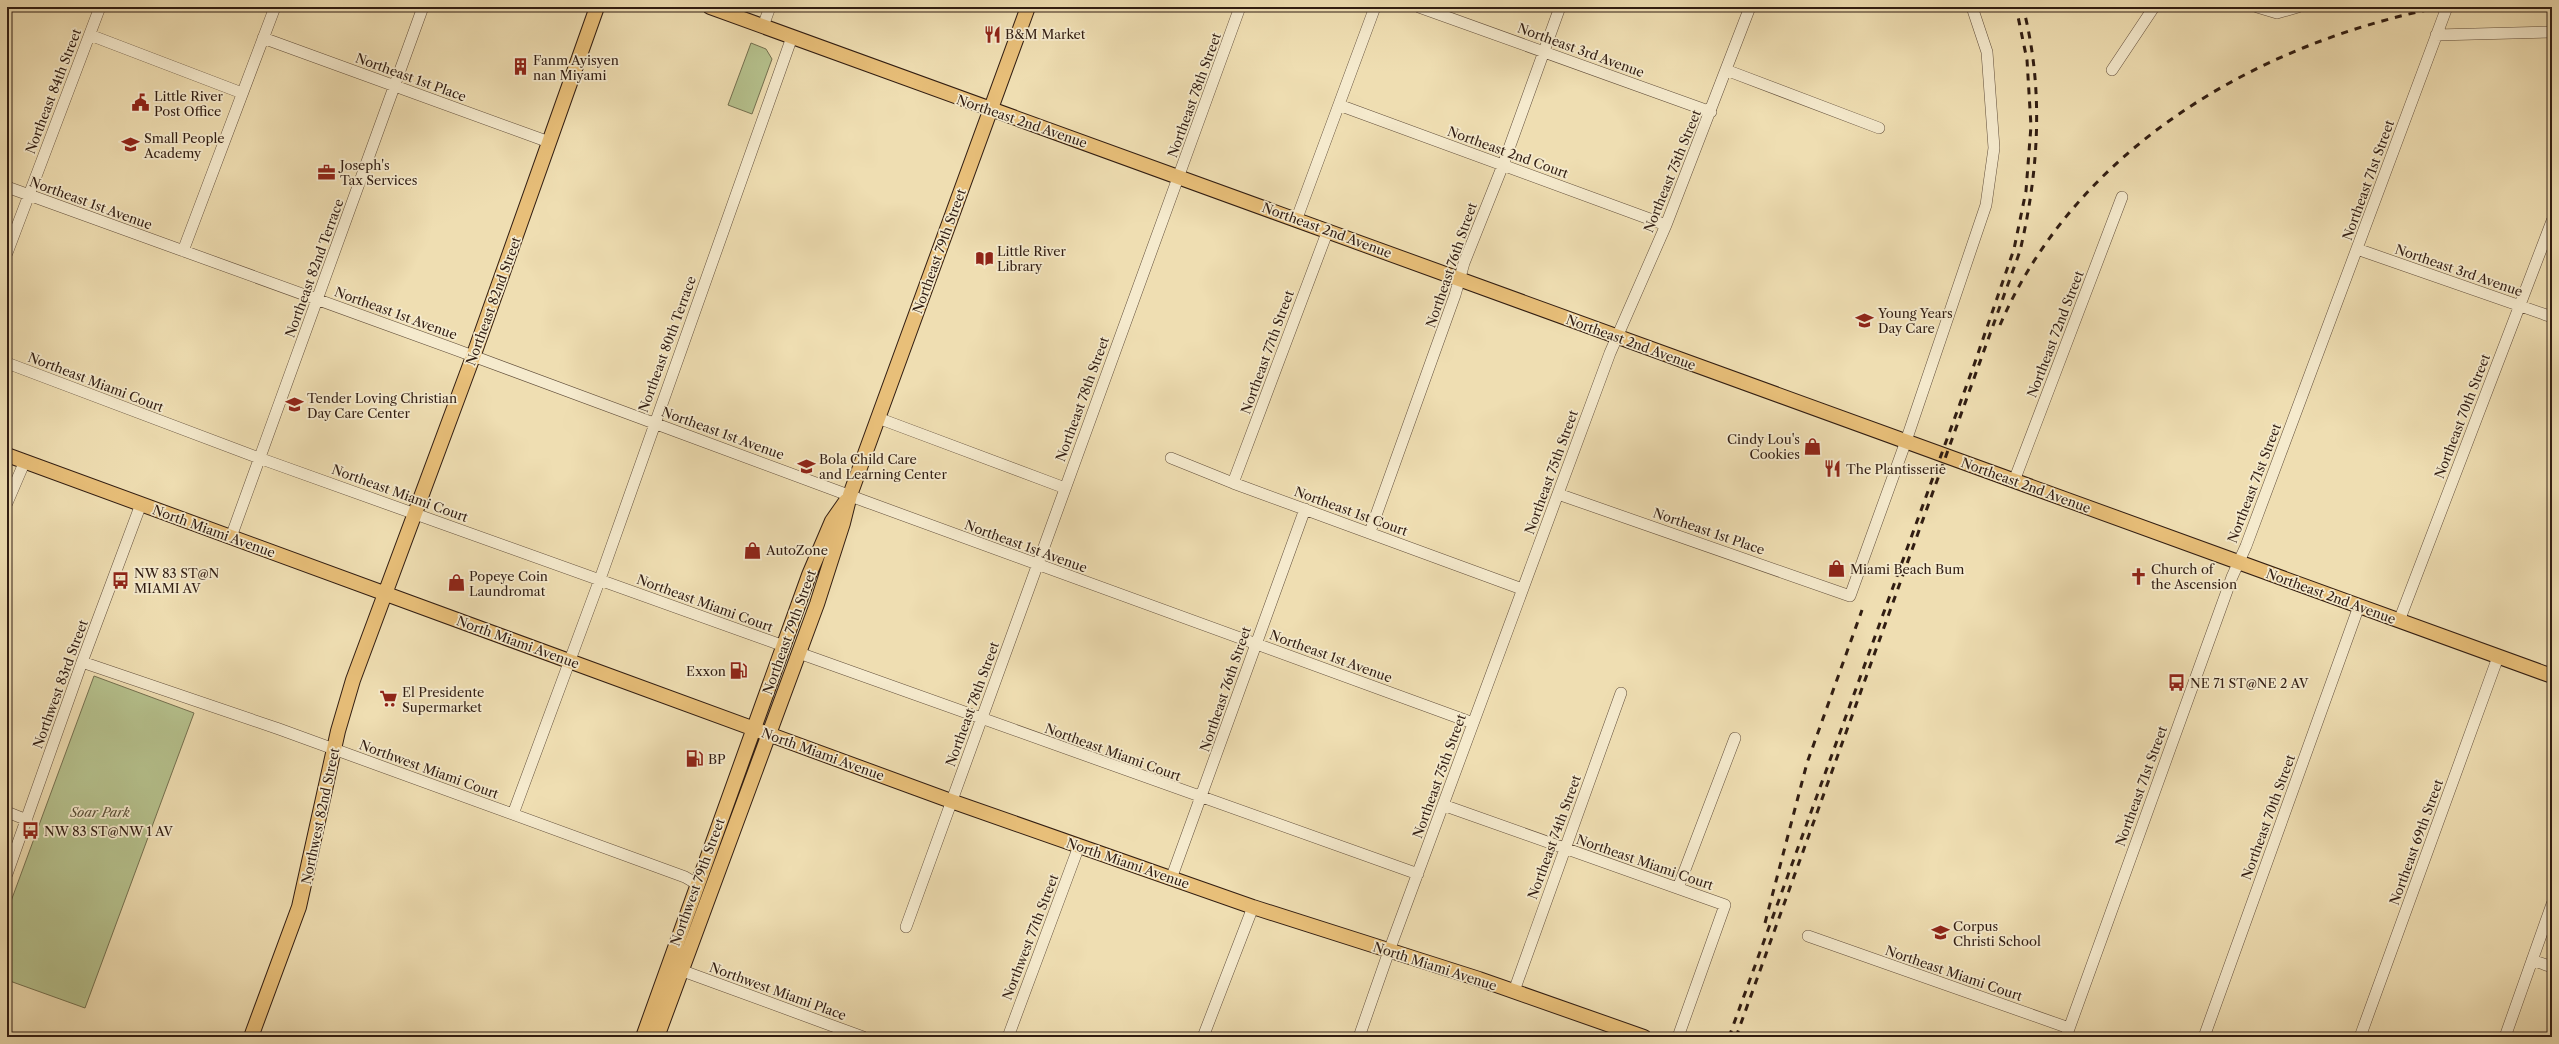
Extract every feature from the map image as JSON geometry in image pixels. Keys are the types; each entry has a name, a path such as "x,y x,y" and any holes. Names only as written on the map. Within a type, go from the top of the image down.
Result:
{"main road":[{"name":"Northeast 82nd Street","path":"385,593 473,357 597,7"},
{"name":"Northeast 2nd Avenue","path":"710,7 991,110 1297,218 1618,338 2552,676"},
{"name":"Northeast 79th Street","path":"770,734 841,530 850,495 1028,7"},
{"name":"North Miami Avenue","path":"7,455 754,728 951,802 1253,907 1514,991 1644,1037"},
{"name":"Northeast 79th Street","path":"754,728 832,521 850,495"},
{"name":"Northwest 82nd Street","path":"251,1037 299,908 334,749 348,696 385,593"},
{"name":"Northwest 79th Street","path":"643,1037 754,728"},
{"name":"Northwest 79th Street","path":"658,1037 770,734"},
{"path":"683,971 698,897 697,884"}],"street":[{"name":"Northeast 84th Street","path":"7,253 100,7"},
{"path":"183,251 275,7"},
{"name":"Northeast 82nd Terrace","path":"231,538 258,458 354,202 393,86 423,7"},
{"path":"763,26 770,7"},
{"name":"Northeast 78th Street","path":"906,927 1240,7"},
{"path":"1297,218 1375,7"},
{"name":"Northeast 3rd Avenue","path":"1419,7 1711,112"},
{"name":"Northeast 76th Street","path":"1370,532 1460,279 1560,7"},
{"name":"Northeast 75th Street","path":"1359,1037 1389,951 1558,494 1618,338 1666,225 1711,112 1750,7"},
{"path":"1906,441 1986,205 1994,148 1987,52 1972,7"},
{"path":"2112,70 2154,7"},
{"path":"2257,7 2277,13 2298,7"},
{"name":"Northeast 71st Street","path":"2067,1032 2238,562 2447,7"},
{"path":"2436,35 2552,32"},
{"path":"90,35 242,93"},
{"name":"Northeast 80th Terrace","path":"513,814 600,579 653,422 792,36"},
{"name":"Northeast 1st Place","path":"263,38 549,142"},
{"path":"1726,70 1879,128"},
{"name":"Northeast 2nd Court","path":"1339,105 1666,225"},
{"name":"Northeast 1st Avenue","path":"7,188 653,422 1038,565 1474,722"},
{"name":"Northeast 72nd Street","path":"2014,481 2122,197"},
{"name":"Northeast 70th Street","path":"2399,621 2552,221"},
{"name":"Northeast 77th Street","path":"1233,483 1328,230"},
{"name":"Northeast 3rd Avenue","path":"2357,249 2552,317"},
{"name":"Northeast Miami Court","path":"7,363 258,458 784,646"},
{"path":"878,418 1065,488"},
{"name":"Northeast 1st Place","path":"1558,494 1850,596 1906,441"},
{"name":"Northeast 1st Court","path":"1171,458 1233,483 1522,589"},
{"path":"7,503 25,461"},
{"name":"Northwest 83rd Street","path":"7,874 82,662 141,504"},
{"name":"Northeast 76th Street","path":"1171,879 1202,798 1305,509"},
{"name":"Northeast 70th Street","path":"2204,1037 2359,606"},
{"name":"Northeast Miami Court","path":"799,653 981,720 1418,874"},
{"name":"Northeast 69th Street","path":"2360,1037 2498,657"},
{"name":"Northwest Miami Court","path":"82,662 334,749 685,877 697,884"},
{"name":"Northeast 74th Street","path":"1514,991 1621,693"},
{"path":"1678,888 1735,738"},
{"name":"Northeast Miami Court","path":"1443,805 1725,905 1678,1037"},
{"path":"7,812 27,820"},
{"name":"Northwest 77th Street","path":"1008,1037 1079,846"},
{"path":"2505,1037 2552,904"},
{"path":"1203,1037 1253,907"},
{"name":"Northeast Miami Court","path":"1808,936 2067,1032"},
{"path":"2532,960 2552,967"},
{"name":"Northwest Miami Place","path":"683,971 863,1037"}],"green space":[{"path":"751,43 766,49 772,59 752,114 728,105"},
{"name":"Soar Park","path":"94,676 194,713 85,1008 7,980 7,912"}],"railway":[{"path":"1729,1037 1974,365 2014,249 2026,191 2031,126 2027,60 2016,7"},
{"path":"1736,1037 2020,251 2035,160 2036,129 2034,68 2030,37 2023,7"},
{"path":"2000,325 2034,262 2076,205 2125,156 2181,113 2241,77 2306,47 2373,24 2441,7"},
{"path":"1765,923 1807,763 1862,610"}],"place":[{"name":"B&M Market","path":"992,34"},
{"name":"Fanm Ayisyen nan Miyami","path":"520,67"},
{"name":"Little River Post Office","path":"141,103"},
{"name":"Small People Academy","path":"131,145"},
{"name":"Joseph's Tax Services","path":"327,172"},
{"name":"Little River Library","path":"984,258"},
{"name":"Young Years Day Care","path":"1865,320"},
{"name":"Tender Loving Christian Day Care Center","path":"294,405"},
{"name":"Cindy Lou's Cookies","path":"1813,446"},
{"name":"Bola Child Care and Learning Center","path":"806,466"},
{"name":"The Plantisserie","path":"1833,469"},
{"name":"AutoZone","path":"753,550"},
{"name":"Miami Beach Bum","path":"1837,569"},
{"name":"Church of the Ascension","path":"2138,576"},
{"name":"NW 83 ST@N MIAMI AV","path":"121,580"},
{"name":"Popeye Coin Laundromat","path":"456,583"},
{"name":"Exxon","path":"739,671"},
{"name":"NE 71 ST@NE 2 AV","path":"2177,683"},
{"name":"El Presidente Supermarket","path":"389,699"},
{"name":"BP","path":"695,759"},
{"name":"NW 83 ST@NW 1 AV","path":"31,831"},
{"name":"Corpus Christi School","path":"1940,933"}]}
